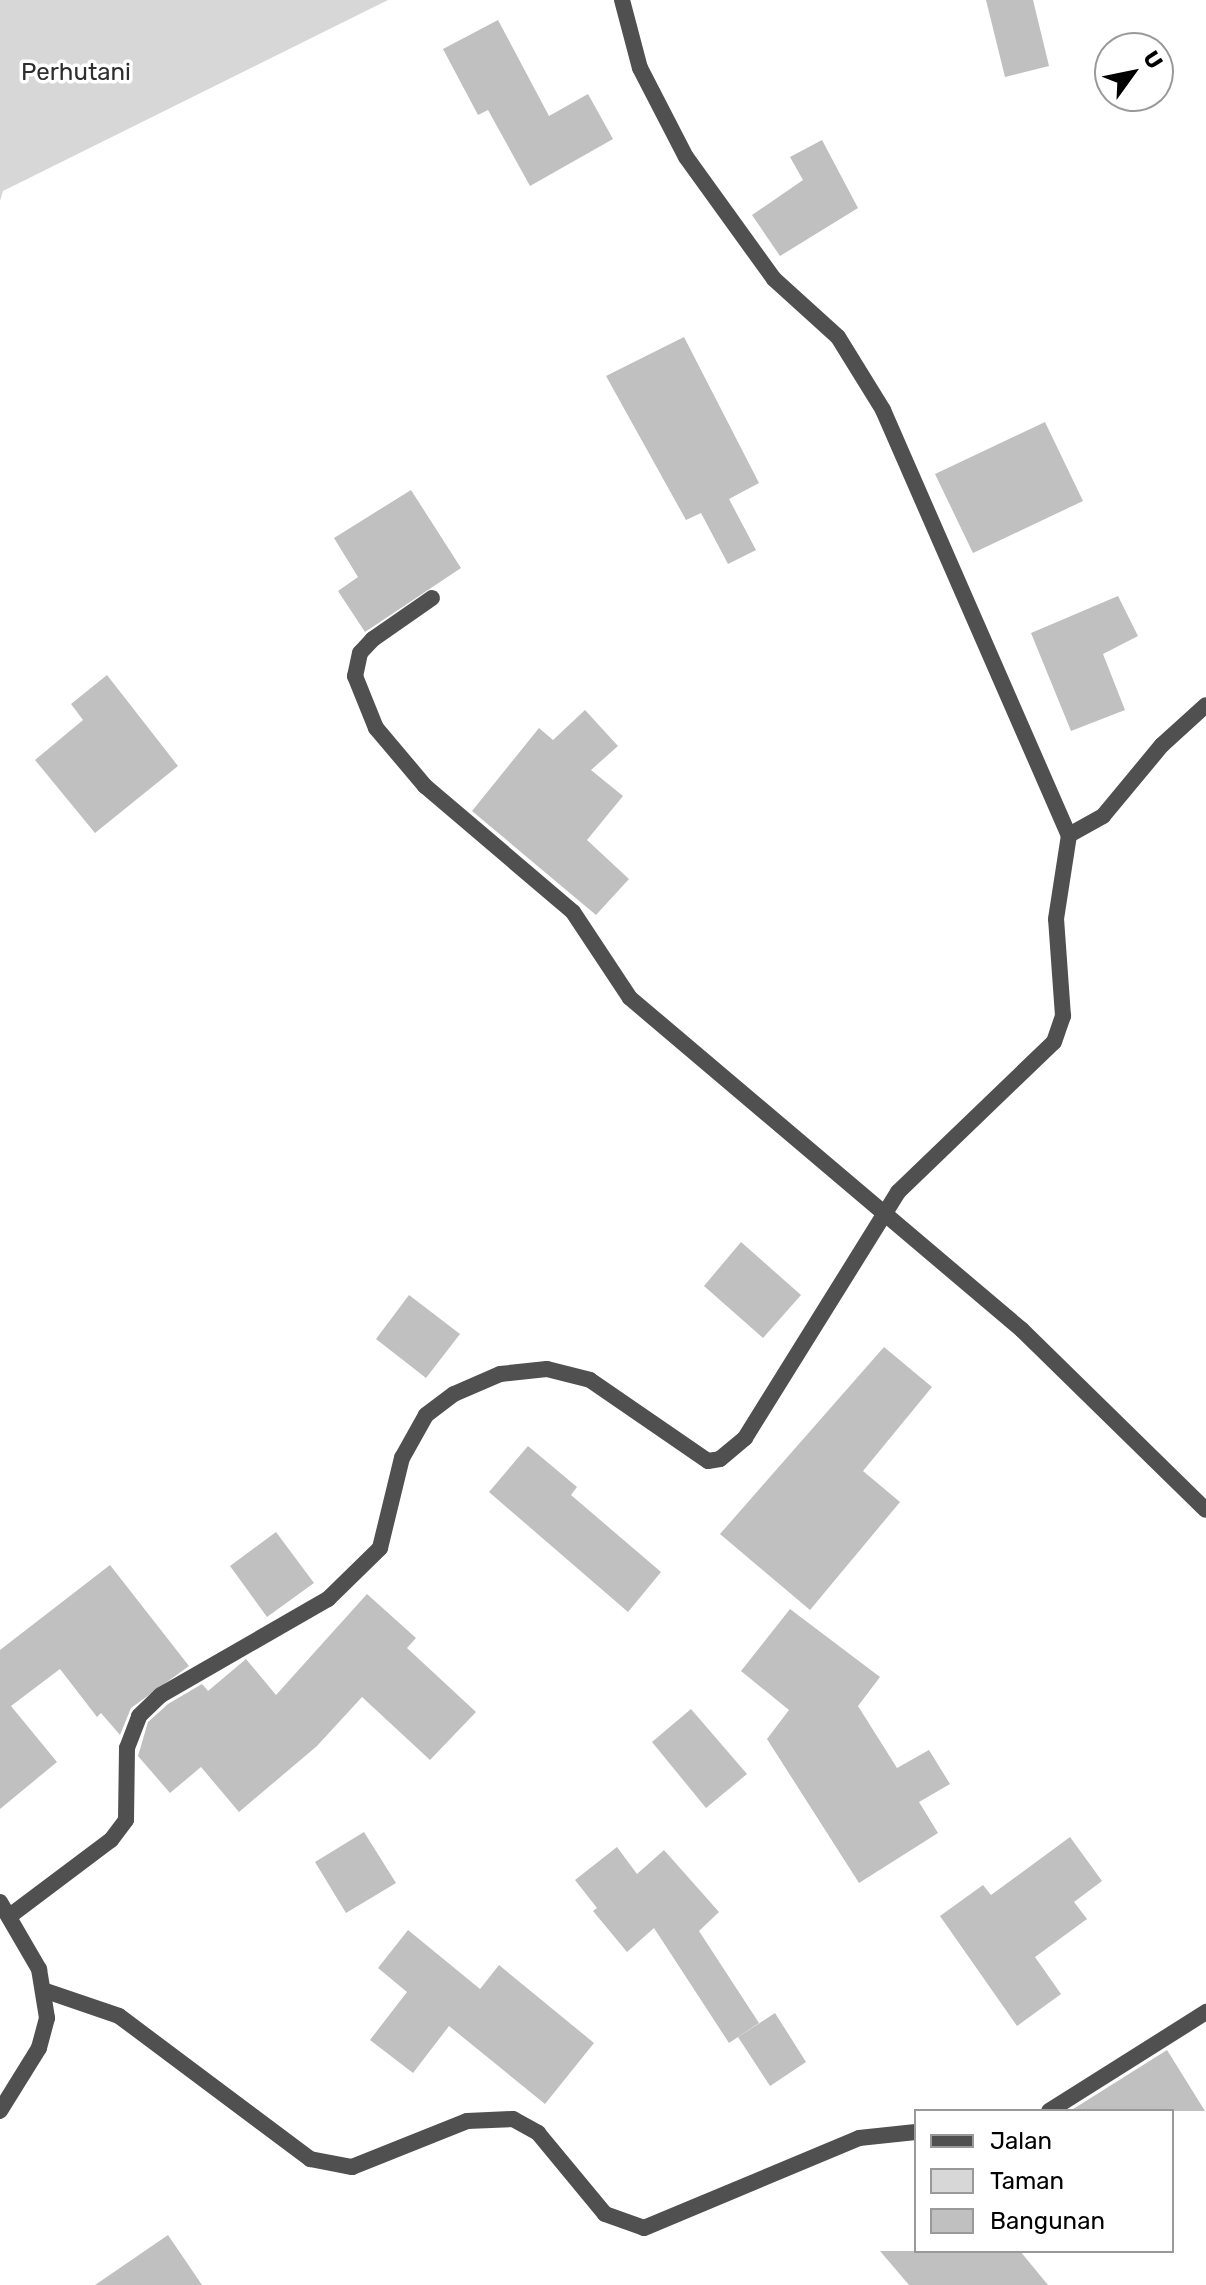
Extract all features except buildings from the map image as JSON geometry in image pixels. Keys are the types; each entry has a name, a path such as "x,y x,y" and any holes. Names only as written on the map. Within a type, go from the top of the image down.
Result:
{"street":[{"path":"0,2111 39,2048 46,1991 5,1909 111,1840 126,1820 127,1748 139,1716 161,1695 328,1599 380,1548 402,1458 426,1415 454,1394 500,1374 547,1369 590,1380 646,1413 694,1454 720,1459 745,1438 886,1210 1054,1042 1065,984 1056,919 1069,835 883,410 838,337 774,279 686,157 640,68 622,0"},
{"path":"432,598 360,653 359,696 376,728 425,786 573,912 630,998 886,1210 1022,1330 1206,1510"},
{"path":"1069,835 1103,816 1162,745 1206,705"},
{"path":"46,1991 119,2016 310,2159 352,2167 467,2121 513,2119 538,2133 605,2214 644,2228 859,2138 914,2132"},
{"path":"1052,2109 1206,2012"}],"green space":[{"name":"Perhutani","path":"0,0 388,0 3,191 0,201"}]}
